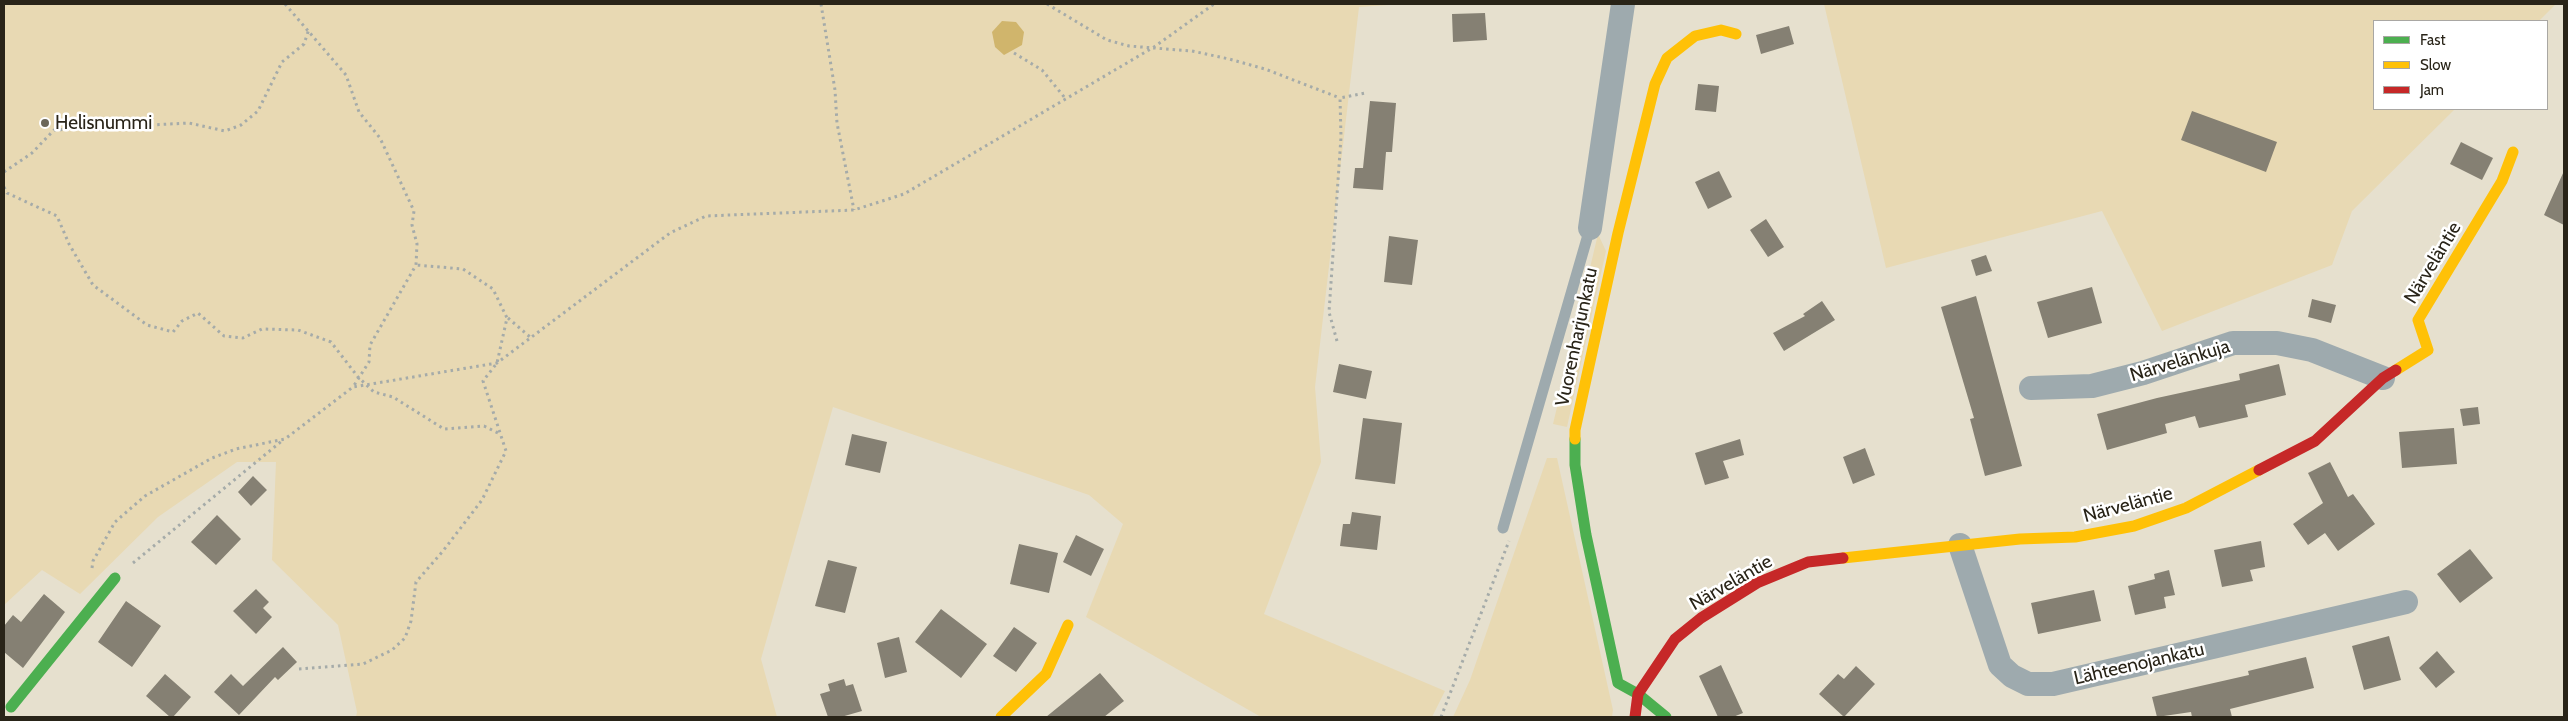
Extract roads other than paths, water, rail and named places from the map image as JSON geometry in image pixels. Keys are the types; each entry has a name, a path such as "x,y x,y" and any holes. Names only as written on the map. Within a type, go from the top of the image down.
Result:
{"street":[{"path":"1590,228 1623,4"},
{"name":"Vuorenharjunkatu","path":"1666,717 1638,694 1618,683 1586,535 1575,465 1575,430 1618,233 1655,84 1668,58 1695,36 1720,30 1736,34"},
{"name":"Närveläntie","path":"1635,717 1638,694 1675,639 1701,618 1757,584 1808,562 2020,539 2075,537 2134,526 2186,508 2315,441 2383,378 2428,350 2418,320 2502,181 2513,152"},
{"name":"Närvelänkuja","path":"2031,388 2092,386 2143,373 2233,344 2277,343 2312,350 2383,378"},
{"name":"Lähteenojankatu","path":"1960,545 2000,664 2012,676 2028,684 2053,684 2406,602"},
{"path":"11,707 116,578"},
{"path":"1000,717 1046,674 1068,625"}],"lane":[{"path":"1503,528 1590,228"}],"place":[{"name":"Helisnummi","path":"45,123"}]}
